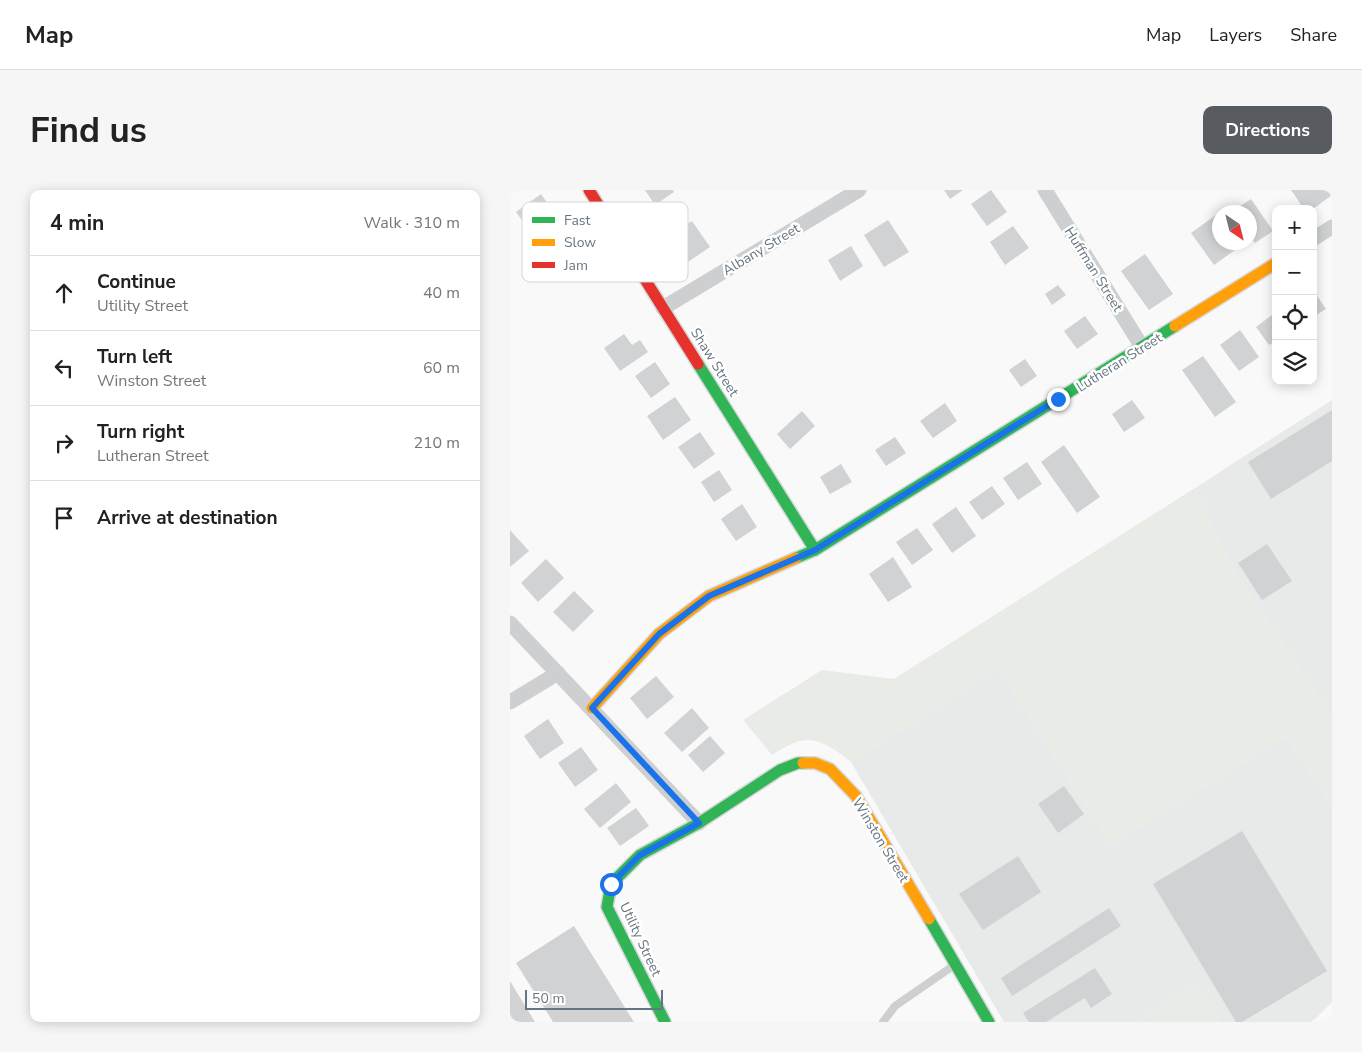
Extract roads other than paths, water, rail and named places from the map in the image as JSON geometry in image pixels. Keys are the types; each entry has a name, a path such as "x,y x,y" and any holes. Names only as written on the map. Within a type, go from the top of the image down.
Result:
{"street":[{"name":"Shaw Street","path":"589,190 597,202"},
{"name":"Albany Street","path":"663,308 859,190"},
{"name":"Huffman Street","path":"1045,190 1142,348"},
{"path":"1317,237 1332,228"},
{"name":"Lutheran Street","path":"592,708 659,634 709,596 815,550 1272,266"},
{"name":"Shaw Street","path":"647,282 815,550"},
{"path":"510,623 699,823"},
{"path":"510,702 558,672"},
{"name":"Winston Street","path":"699,823 780,770 798,763 815,763 830,769 856,796 989,1022"},
{"name":"Utility Street","path":"665,1022 607,908 611,884 640,855 699,823"}],"lane":[{"path":"883,1022 896,1006 935,977 955,965"}]}
